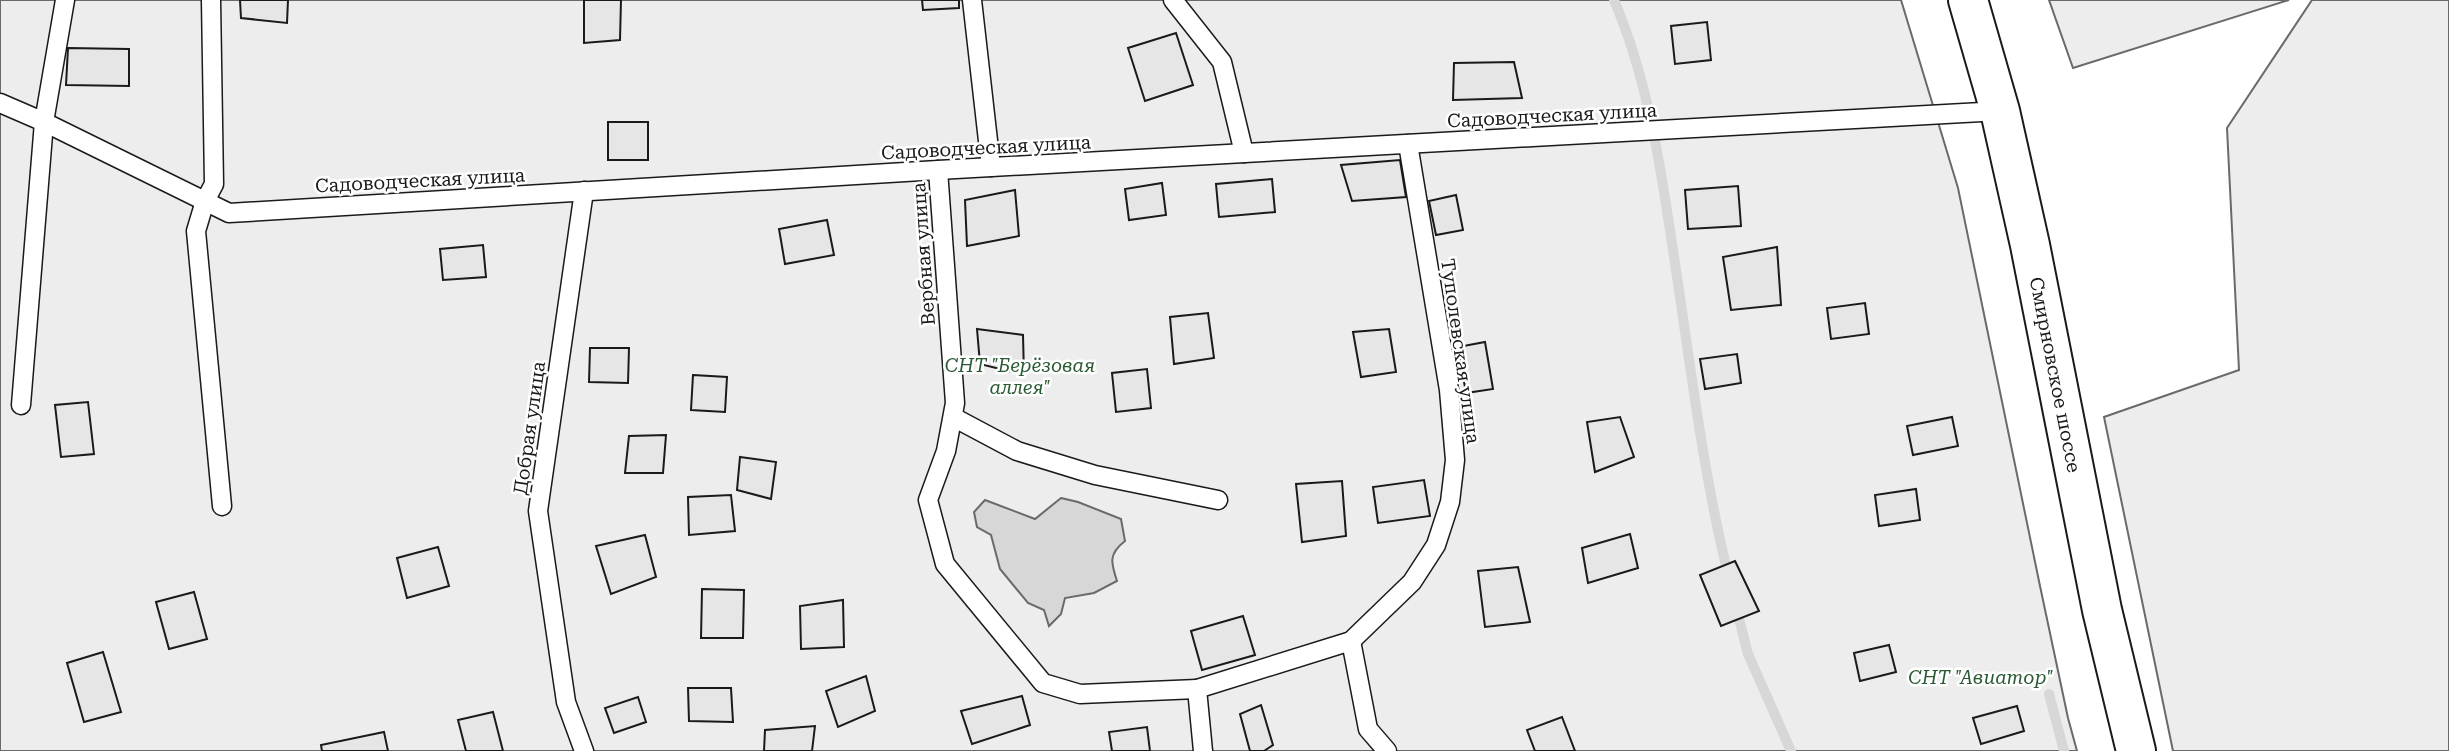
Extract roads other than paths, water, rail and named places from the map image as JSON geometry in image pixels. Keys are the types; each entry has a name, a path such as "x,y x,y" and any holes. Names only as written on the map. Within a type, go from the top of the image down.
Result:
{"main road":[{"name":"Смирновское шоссе","path":"1968,0 2000,111 2030,244 2102,610 2136,751"}],"lane":[{"path":"21,405 44,122 65,0"},
{"path":"211,0 214,184 205,201 196,231 222,506"},
{"path":"972,0 991,167"},
{"path":"1172,0 1222,62 1244,153"},
{"name":"Садоводческая улица","path":"0,103 229,213 938,170 2000,111"},
{"name":"Туполевская улица","path":"1197,689 1351,641 1412,582 1436,545 1450,502 1454,470 1449,390 1408,144"},
{"name":"Вербная улица","path":"938,170 955,403 946,451 928,500 945,565 1042,682 1080,694 1197,689"},
{"name":"Добрая улица","path":"584,191 538,511 566,702 584,751"},
{"path":"953,416 1017,451 1095,475 1218,500"},
{"path":"1351,641 1368,729 1387,751"},
{"path":"1197,689 1203,751"}],"waterway":[{"path":"1614,0 1635,57 1656,146 1703,451 1729,578"},
{"path":"1736,607 1748,654 1791,751"},
{"path":"2049,694 2064,751"}],"park label":[{"name":"СНТ \"Берёзовая аллея\"","path":"1020,376"},
{"name":"СНТ \"Авиатор\"","path":"1981,677"}]}
